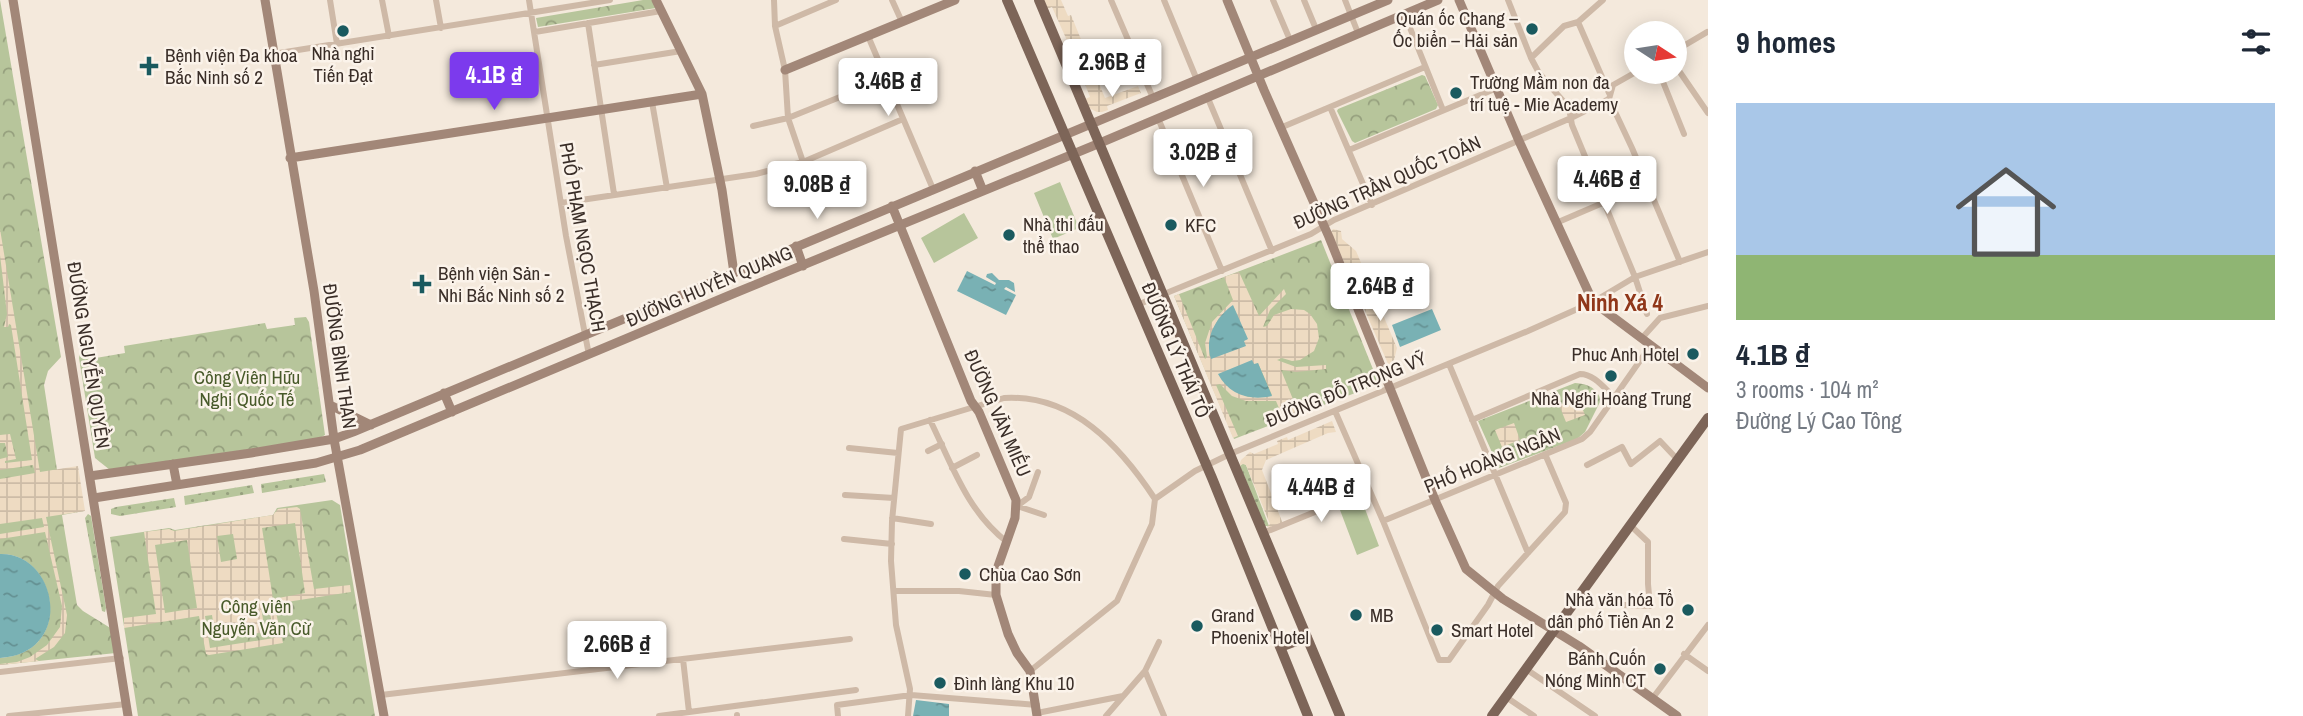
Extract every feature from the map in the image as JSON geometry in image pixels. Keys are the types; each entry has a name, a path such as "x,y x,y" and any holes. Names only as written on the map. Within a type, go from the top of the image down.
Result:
{"main road":[{"name":"ĐƯỜNG LÝ THÁI TỔ","path":"1007,0 1206,466 1308,716"},
{"name":"ĐƯỜNG LÝ THÁI TỔ","path":"1039,0 1340,716"},
{"path":"1492,716 1708,418"},
{"path":"1280,647 1307,636"}],"street":[{"name":"ĐƯỜNG NGUYỄN QUYỀN","path":"13,0 121,659 128,716"},
{"name":"ĐƯỜNG BÌNH THAN","path":"265,0 314,291 334,439 384,716"},
{"path":"330,0 337,44"},
{"path":"382,0 389,36"},
{"path":"436,0 441,28"},
{"name":"PHỐ PHẠM NGỌC THẠCH","path":"529,0 561,203 589,355"},
{"path":"274,54 532,14 574,3 610,0"},
{"path":"656,0 702,94 735,293"},
{"path":"774,0 775,26 785,70 788,118 803,162"},
{"path":"775,26 836,0"},
{"path":"892,0 902,22"},
{"path":"785,70 955,0"},
{"path":"1111,0 1153,98"},
{"path":"1164,0 1197,80"},
{"path":"1227,0 1466,569 1494,593 1579,646 1677,716"},
{"path":"1273,0 1290,40"},
{"path":"1304,0 1316,29"},
{"path":"1345,0 1358,33"},
{"name":"ĐƯỜNG HUYỀN QUANG","path":"90,477 334,439 1388,0"},
{"name":"ĐƯỜNG HUYỀN QUANG","path":"94,498 338,457 523,383 1438,0"},
{"path":"1459,0 1592,302 1708,388"},
{"path":"1507,0 1539,73 1568,105 1647,314"},
{"path":"1531,58 1564,26 1578,22 1603,0"},
{"path":"535,32 661,11"},
{"path":"1404,13 1443,110"},
{"path":"1578,22 1680,262"},
{"path":"588,23 614,194"},
{"path":"1687,44 1707,32"},
{"path":"869,36 933,189"},
{"path":"594,65 681,51"},
{"path":"1280,128 1425,67"},
{"path":"752,126 788,118 887,78"},
{"name":"ĐƯỜNG TRẦN QUỐC TOẢN","path":"1138,305 1272,251 1334,220 1571,118 1609,96 1613,85 1624,79"},
{"path":"1687,82 1708,113"},
{"path":"1664,84 1684,134"},
{"path":"1349,150 1497,89"},
{"path":"1172,90 1180,108"},
{"path":"290,158 702,94"},
{"path":"1207,96 1272,251"},
{"path":"652,102 667,188"},
{"path":"1330,107 1372,205"},
{"path":"1158,118 1222,271"},
{"path":"561,203 718,181 803,162 903,120"},
{"path":"975,171 983,191"},
{"path":"1556,223 1647,184"},
{"name":"ĐƯỜNG VĂN MIẾU","path":"892,206 971,401 1015,495 1017,506 996,572 996,594 1008,634 1030,671 1037,711"},
{"path":"796,246 803,266"},
{"name":"ĐƯỜNG ĐỖ TRỌNG VỸ","path":"1155,499 1195,471 1230,454 1592,302 1635,277 1708,252"},
{"path":"656,306 663,324"},
{"path":"1642,338 1660,318 1708,306"},
{"name":"PHỐ HOÀNG NGÂN","path":"1383,521 1582,439 1590,432 1651,345"},
{"path":"1449,364 1528,553"},
{"path":"516,365 523,383"},
{"path":"1472,420 1580,374 1588,375 1614,397"},
{"path":"444,394 452,412"},
{"path":"908,716 911,695 896,625 892,544 892,517 901,429 987,402 1013,398 1069,410 1087,422 1128,462 1155,499 1152,524 1117,601 1030,671"},
{"path":"330,405 371,425"},
{"path":"1335,411 1439,660 1449,660 1489,605 1494,593 1567,509 1545,454"},
{"path":"930,420 971,505 990,529 1007,542"},
{"path":"1587,466 1622,447 1632,464 1660,441 1677,459"},
{"path":"929,451 942,444"},
{"path":"849,448 898,453"},
{"path":"251,453 255,472"},
{"path":"952,468 977,455"},
{"path":"173,464 177,485"},
{"path":"1017,506 1028,497 1038,472"},
{"path":"1263,533 1369,490"},
{"path":"845,495 894,498"},
{"path":"1017,506 1044,514"},
{"path":"892,517 931,524"},
{"path":"1624,605 1650,606 1647,583 1648,542 1630,525"},
{"path":"844,539 892,544"},
{"path":"894,591 996,594"},
{"path":"1652,699 1708,625"},
{"path":"381,695 850,639"},
{"path":"1106,716 1145,671 1159,642"},
{"path":"1685,654 1708,671"},
{"path":"0,672 121,659"},
{"path":"683,659 689,712"},
{"path":"1526,668 1595,716"},
{"path":"1145,671 1164,716"},
{"path":"659,716 856,690"},
{"path":"838,716 837,705 911,695 1037,711 1123,696"},
{"path":"1506,696 1534,716"},
{"path":"9,716 127,704"}],"green space":[{"path":"0,0 61,357 48,371 44,385 57,470 77,467 84,511 62,515 77,605 112,629 116,653 0,665 0,658 24,652 40,639 48,622 50,603 45,585 35,569 19,558 0,554"},
{"path":"652,0 656,8 538,27 536,18"},
{"path":"1425,76 1438,105 1436,109 1355,143 1352,141 1338,109"},
{"path":"1060,182 1079,228 1053,239 1034,193"},
{"path":"964,213 978,238 934,263 921,238"},
{"path":"1321,240 1379,384 1234,439 1174,296"},
{"name":"Công Viên Hữu Nghị Quốc Tế","path":"306,317 309,322 325,435 318,439 110,470 95,458 80,353 88,351 90,359 125,353 124,346 265,323 267,329 295,325 294,318"},
{"path":"1575,383 1591,387 1601,400 1585,432 1577,439 1499,468 1478,421"},
{"path":"1243,463 1269,526 1265,526 1240,466"},
{"path":"324,474 326,482 262,493 261,484"},
{"path":"252,485 254,493 185,505 184,496"},
{"path":"174,498 176,507 120,516 111,514 111,509 116,507"},
{"name":"Công viên Nguyễn Văn Cừ","path":"332,500 340,505 375,716 138,716 110,537 273,515 277,508"},
{"path":"1362,501 1379,546 1357,555 1340,510"},
{"path":"88,514 91,516 105,612 102,611 85,518"}],"shaded area":[{"path":"1044,0 1061,0 1068,16 1071,15 1105,98 1138,86 1141,93 1107,106 1108,110 1102,112 1089,108 1085,99 1090,97 1074,56 1068,58 1063,48 1069,45 1052,7 1047,9"},
{"path":"0,229 40,472 78,466 85,511 46,517 67,615 65,633 54,647 35,659 39,661 0,665 30,657 47,645 60,627 62,606 45,532 0,539 0,534 44,527 42,518 0,524 0,479 35,473 33,465 0,470 0,459 8,457 5,443 0,443 0,435 10,434 16,459 5,463 32,460 11,325 4,327 7,314 0,255"},
{"path":"1333,229 1341,231 1342,239 1356,251 1397,348 1393,364 1395,373 1392,373 1331,232"},
{"path":"1239,272 1259,316 1284,289 1286,294 1270,310 1263,327 1267,326 1274,315 1291,309 1304,310 1317,324 1319,338 1314,351 1300,360 1277,360 1296,367 1326,365 1326,369 1296,372 1281,370 1299,414 1284,420 1276,401 1246,401 1232,396 1220,384 1216,385 1238,436 1233,438 1174,296 1179,294 1205,359 1205,343 1212,322 1233,300 1224,277","holes":["1233,306 1247,339 1209,356 1212,331 1219,318","1258,363 1272,395 1248,397 1226,385"]},
{"path":"1578,398 1585,415 1566,422 1559,405"},
{"path":"1332,421 1336,432 1266,460 1262,470 1283,524 1267,527 1270,524 1246,465 1239,466 1241,460 1250,452 1254,454 1278,444 1277,441 1287,437 1288,440"},
{"path":"1514,423 1520,440 1502,447 1495,430"},
{"path":"278,509 300,509 314,589 350,585 351,592 274,604 283,643 209,655 206,654 199,616 124,628 124,618 156,614 144,532 169,529 174,531 273,515","holes":["295,523 305,593 273,599 262,528","233,534 237,559 221,562 217,536","187,540 197,608 165,613 155,545","269,606 274,638 210,648 205,616 212,615 216,640 265,632 261,607"]}],"water":[{"path":"967,271 995,285 996,283 986,277 987,274 992,273 999,280 1014,283 1015,292 1006,287 1004,289 1016,295 1006,315 957,291"},
{"path":"1233,305 1248,339 1244,341 1246,346 1211,359 1210,336 1221,316"},
{"path":"1432,309 1441,330 1400,347 1392,325"},
{"path":"1252,360 1254,364 1258,363 1272,396 1256,398 1241,395 1228,387 1218,374"},
{"path":"0,554 20,558 35,569 46,585 50,603 49,622 40,639 24,652 0,658"},
{"path":"916,700 949,704 949,716 913,716"}],"place":[{"name":"Quán ốc Chang – Ốc biển – Hải sản","path":"1532,29"},
{"name":"Nhà nghỉ Tiến Đạt","path":"343,31"},
{"name":"Bệnh viện Đa khoa Bắc Ninh số 2","path":"149,66"},
{"name":"Trường Mầm non đa trí tuệ - Mie Academy","path":"1456,93"},
{"name":"KFC","path":"1171,225"},
{"name":"Nhà thi đấu thể thao","path":"1009,235"},
{"name":"Bệnh viện Sản - Nhi Bắc Ninh số 2","path":"422,284"},
{"name":"Phuc Anh Hotel","path":"1693,354"},
{"name":"Nhà Nghỉ Hoàng Trung","path":"1611,376"},
{"name":"Chùa Cao Sơn","path":"965,574"},
{"name":"Nhà văn hóa Tổ dân phố Tiền An 2","path":"1688,610"},
{"name":"MB","path":"1356,615"},
{"name":"Grand Phoenix Hotel","path":"1197,626"},
{"name":"Smart Hotel","path":"1437,630"},
{"name":"Bánh Cuốn Nóng Minh CT","path":"1660,669"},
{"name":"Đình làng Khu 10","path":"940,683"}],"district":[{"name":"Ninh Xá 4","path":"1620,302"}]}
